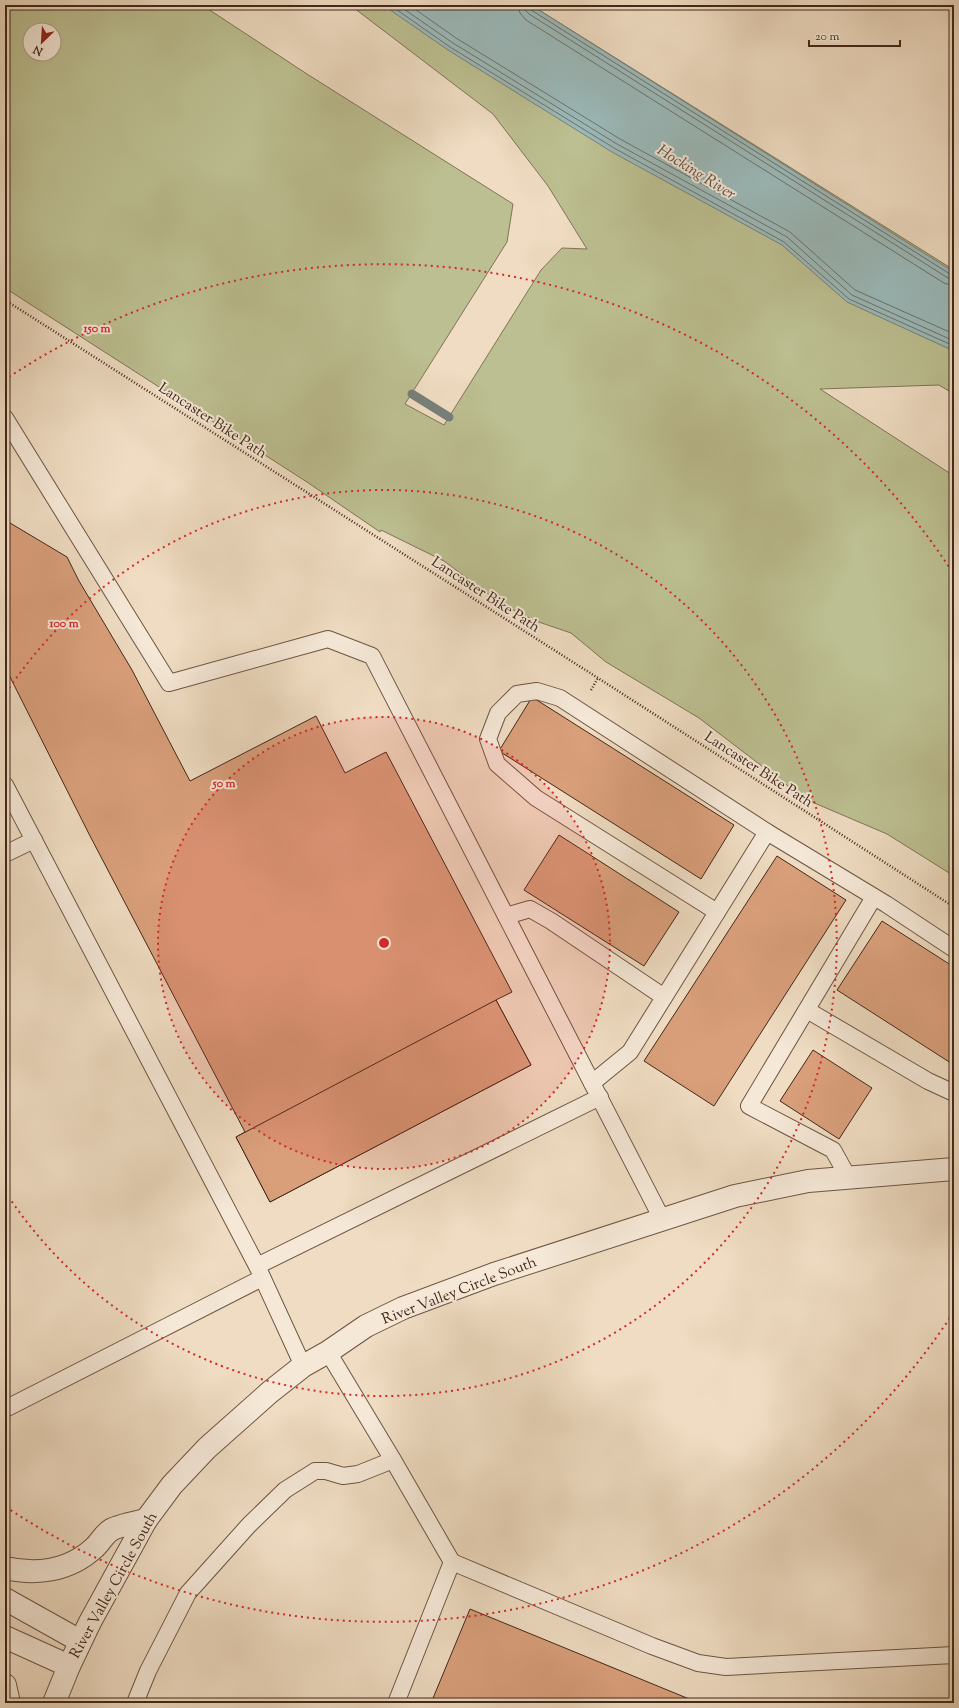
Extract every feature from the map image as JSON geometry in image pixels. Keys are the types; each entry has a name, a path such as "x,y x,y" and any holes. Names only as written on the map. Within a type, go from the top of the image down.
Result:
{"street":[{"name":"River Valley Circle South","path":"54,1703 80,1641 146,1520 172,1485 207,1448 270,1392 303,1366 328,1352 366,1326 403,1308 494,1274 662,1219 741,1195 808,1181 954,1169"},
{"path":"5,1568 18,1571 46,1572 70,1565 94,1548 110,1530 146,1520"},
{"path":"5,1599 80,1641"},
{"path":"5,1637 69,1666"},
{"path":"5,1685 9,1703"}],"lane":[{"path":"5,418 169,683 328,639 372,656 662,1219"},
{"path":"717,912 536,798 497,764 488,739 498,713 517,694 537,691 560,698 767,832 874,897 954,949"},
{"path":"5,785 260,1272 303,1366"},
{"path":"592,1083 630,1052 767,832"},
{"path":"5,854 34,840"},
{"path":"848,1177 833,1150 749,1106 874,897"},
{"path":"506,916 530,909 551,921 664,997"},
{"path":"807,1010 928,1081 954,1093"},
{"path":"5,1409 260,1272 600,1098"},
{"path":"328,1352 452,1562 698,1663 726,1667 954,1655"},
{"path":"135,1703 148,1671 188,1592 249,1526 286,1490 315,1471 326,1471 343,1476 358,1474 393,1460"},
{"path":"396,1703 452,1562"}],"path":[{"name":"Lancaster Bike Path","path":"5,300 605,682 954,908"}],"green space":[{"path":"5,5 202,5 307,74 513,204 507,242 405,404 444,425 541,270 562,248 587,249 548,186 493,114 350,5 531,5 954,270 954,394 939,385 820,389 954,476 954,876 887,834 805,799 699,718 606,662 571,633 533,620 503,605 444,561 381,530 380,532 307,482 5,288"}],"water":[{"name":"Hocking River","path":"383,5 531,5 954,272 954,351 847,302 782,245 612,152 448,50"}],"building":[{"path":"5,520 67,557 79,581 132,670 190,781 316,716 345,773 386,752 512,992 496,1000 531,1065 270,1202 236,1137 245,1132 89,834 5,667"},
{"path":"532,697 734,825 701,879 499,751"},
{"path":"559,835 679,912 644,966 524,890"},
{"path":"777,856 846,900 714,1106 644,1061"},
{"path":"882,921 954,967 954,1065 837,990"},
{"path":"496,1000 531,1065 270,1202 236,1137"},
{"path":"813,1050 872,1088 839,1139 780,1101"},
{"path":"470,1609 699,1703 431,1703"}],"waterway":[{"path":"412,394 449,417"}]}
